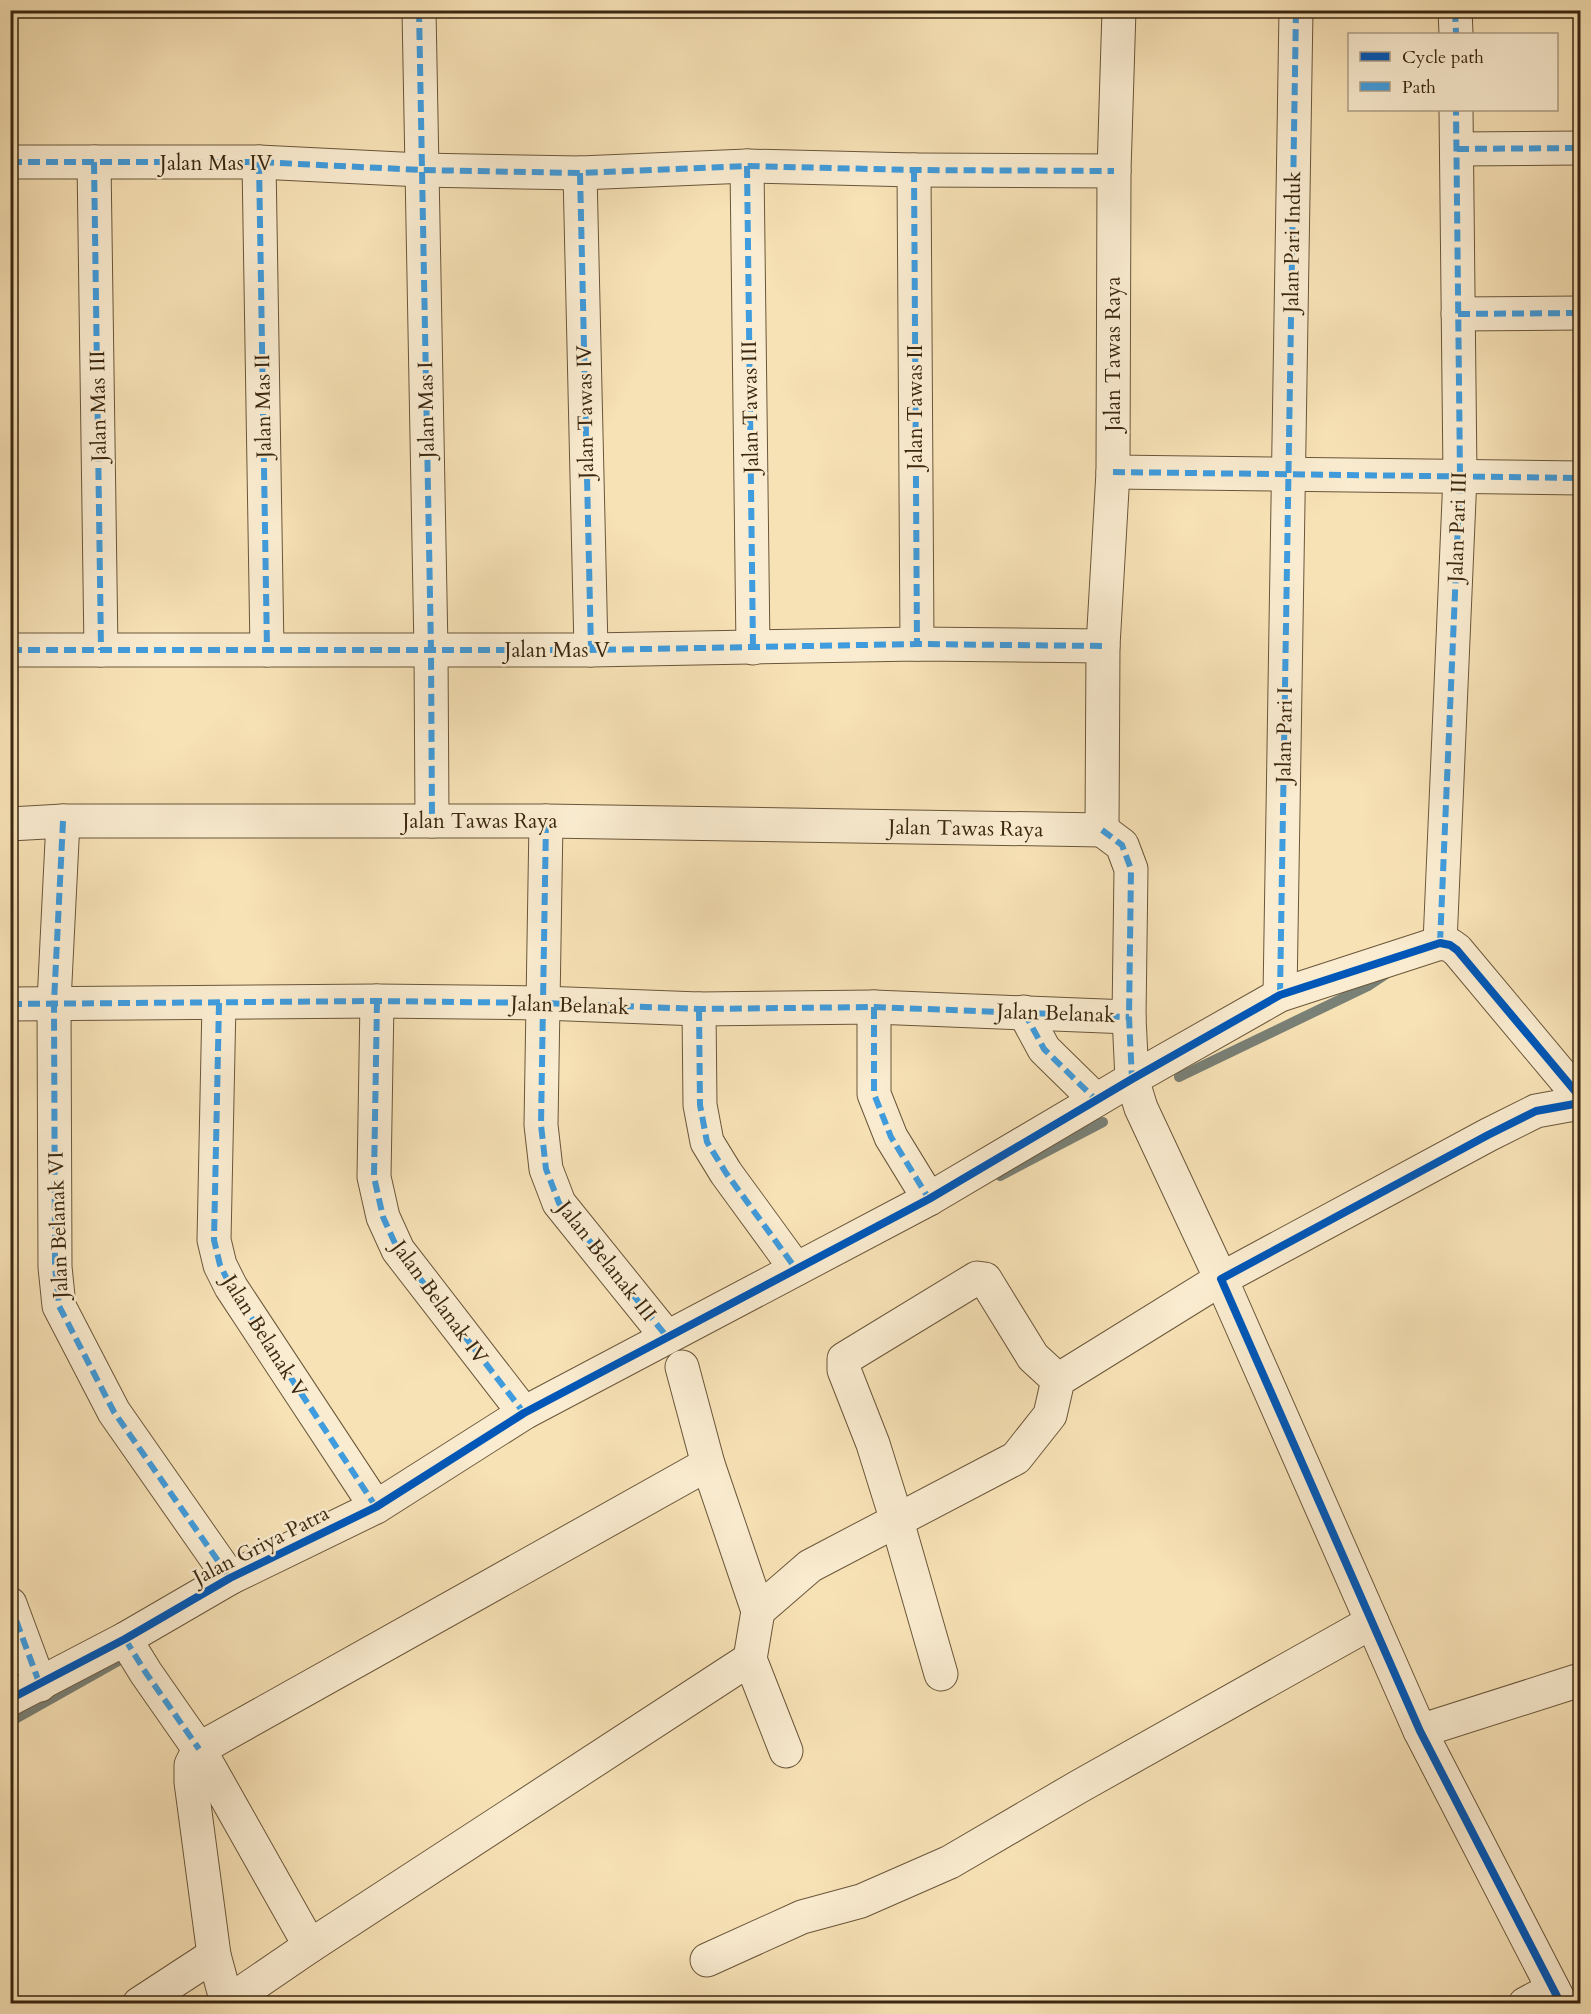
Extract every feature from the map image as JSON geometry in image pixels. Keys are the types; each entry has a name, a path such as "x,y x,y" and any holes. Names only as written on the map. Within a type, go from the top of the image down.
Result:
{"street":[{"name":"Jalan Mas I","path":"418,10 431,650 432,821"},
{"name":"Jalan Tawas Raya","path":"10,824 63,821 546,821 1102,830 1103,646 1113,472 1114,171 1119,10"},
{"name":"Jalan Pari Induk","path":"1289,474 1296,10"},
{"path":"1455,10 1455,33"},
{"name":"Jalan Pari III","path":"1440,943 1460,476 1456,111"},
{"path":"1457,149 1581,148"},
{"name":"Jalan Mas IV","path":"10,162 259,162 421,170 580,174 747,166 1114,171"},
{"name":"Jalan Mas III","path":"94,162 101,650"},
{"name":"Jalan Mas II","path":"259,162 267,650"},
{"name":"Jalan Tawas III","path":"747,166 753,648"},
{"name":"Jalan Tawas II","path":"914,170 917,644"},
{"name":"Jalan Tawas IV","path":"580,174 591,650"},
{"path":"1458,314 1581,313"},
{"path":"1113,472 1581,478"},
{"name":"Jalan Pari I","path":"1280,995 1289,474"},
{"name":"Jalan Mas V","path":"10,650 591,650 917,644 1103,646"},
{"name":"Jalan Belanak VI","path":"63,821 54,1002 55,1267 59,1306 114,1412 230,1578"},
{"name":"Jalan Belanak III","path":"546,821 541,1125 546,1169 559,1203 667,1337"},
{"path":"1102,830 1122,845 1131,869 1129,1017 1132,1078 1142,1108 1221,1279 1420,1731 1557,1996 1525,2004"},
{"path":"1440,943 1450,945 1457,950 1581,1097"},
{"name":"Jalan Griya Patra","path":"10,1699 39,1684 132,1650 230,1578 376,1507 524,1413 929,1199 1132,1078 1280,995 1440,943"},
{"name":"Jalan Belanak","path":"10,1004 377,1001 542,1003 699,1010 874,1007 1024,1011 1129,1017"},
{"name":"Jalan Belanak IV","path":"377,1001 374,1177 382,1216 398,1250 524,1413"},
{"name":"Jalan Belanak V","path":"219,1003 214,1240 220,1265 231,1287 376,1507"},
{"path":"874,1007 874,1094 891,1137 929,1199"},
{"path":"699,1010 700,1105 707,1142 726,1173 796,1269"},
{"path":"1024,1011 1044,1049 1096,1100"},
{"path":"758,1611 810,1566 1016,1458 1050,1415 1058,1380 1221,1279 1536,1111 1581,1103"},
{"path":"941,1674 873,1444 844,1370 844,1359 976,1278 985,1279 1033,1356 1058,1380"},
{"path":"682,1367 708,1464 758,1611 750,1659 786,1751"},
{"path":"708,1464 200,1749 191,1765 191,1782 214,1955 226,2003 750,1659"},
{"path":"10,1604 39,1684"},
{"path":"707,1960 802,1917 861,1901 950,1862 1372,1622"},
{"path":"132,1650 200,1749 310,1946"},
{"path":"1420,1731 1581,1680"},
{"path":"139,2004 214,1955"}],"waterway":[{"path":"1179,1077 1368,986 1386,974"},
{"path":"1000,1176 1103,1122"},
{"path":"10,1722 122,1659"}],"marked path":[{"path":"419,10 432,821"},
{"path":"1280,995 1296,10"},
{"path":"1455,10 1456,33"},
{"path":"1440,943 1460,476 1456,111"},
{"path":"1457,149 1580,148"},
{"path":"10,162 259,162 421,170 580,173 747,166 1114,171"},
{"path":"94,162 101,650"},
{"path":"259,162 267,650"},
{"path":"747,166 753,648"},
{"path":"914,170 917,644"},
{"path":"580,173 591,650"},
{"path":"1458,314 1580,313"},
{"path":"1113,472 1580,478"},
{"path":"10,650 591,650 917,644 1103,646"},
{"path":"63,821 54,1002 55,1267 59,1306 114,1412 230,1578"},
{"path":"546,821 541,1125 546,1169 559,1203 667,1337"},
{"path":"1102,830 1122,845 1131,869 1129,1017 1132,1079"},
{"path":"377,1001 374,1177 383,1217 398,1250 524,1413"},
{"path":"10,1004 377,1001 542,1003 699,1009 874,1007 1129,1017"},
{"path":"219,1003 214,1240 220,1265 231,1287 376,1507"},
{"path":"874,1007 874,1094 891,1137 929,1199"},
{"path":"699,1009 700,1105 707,1142 726,1173 796,1269"},
{"path":"1024,1012 1044,1049 1096,1100"},
{"path":"10,1604 40,1685"},
{"path":"125,1639 199,1749"}],"cycle path":[{"path":"10,1699 125,1639 230,1578 376,1507 524,1413 929,1199 1280,995 1440,943 1450,945 1457,950 1580,1097"},
{"path":"1561,2004 1420,1731 1221,1279 1536,1111 1580,1103"}]}
